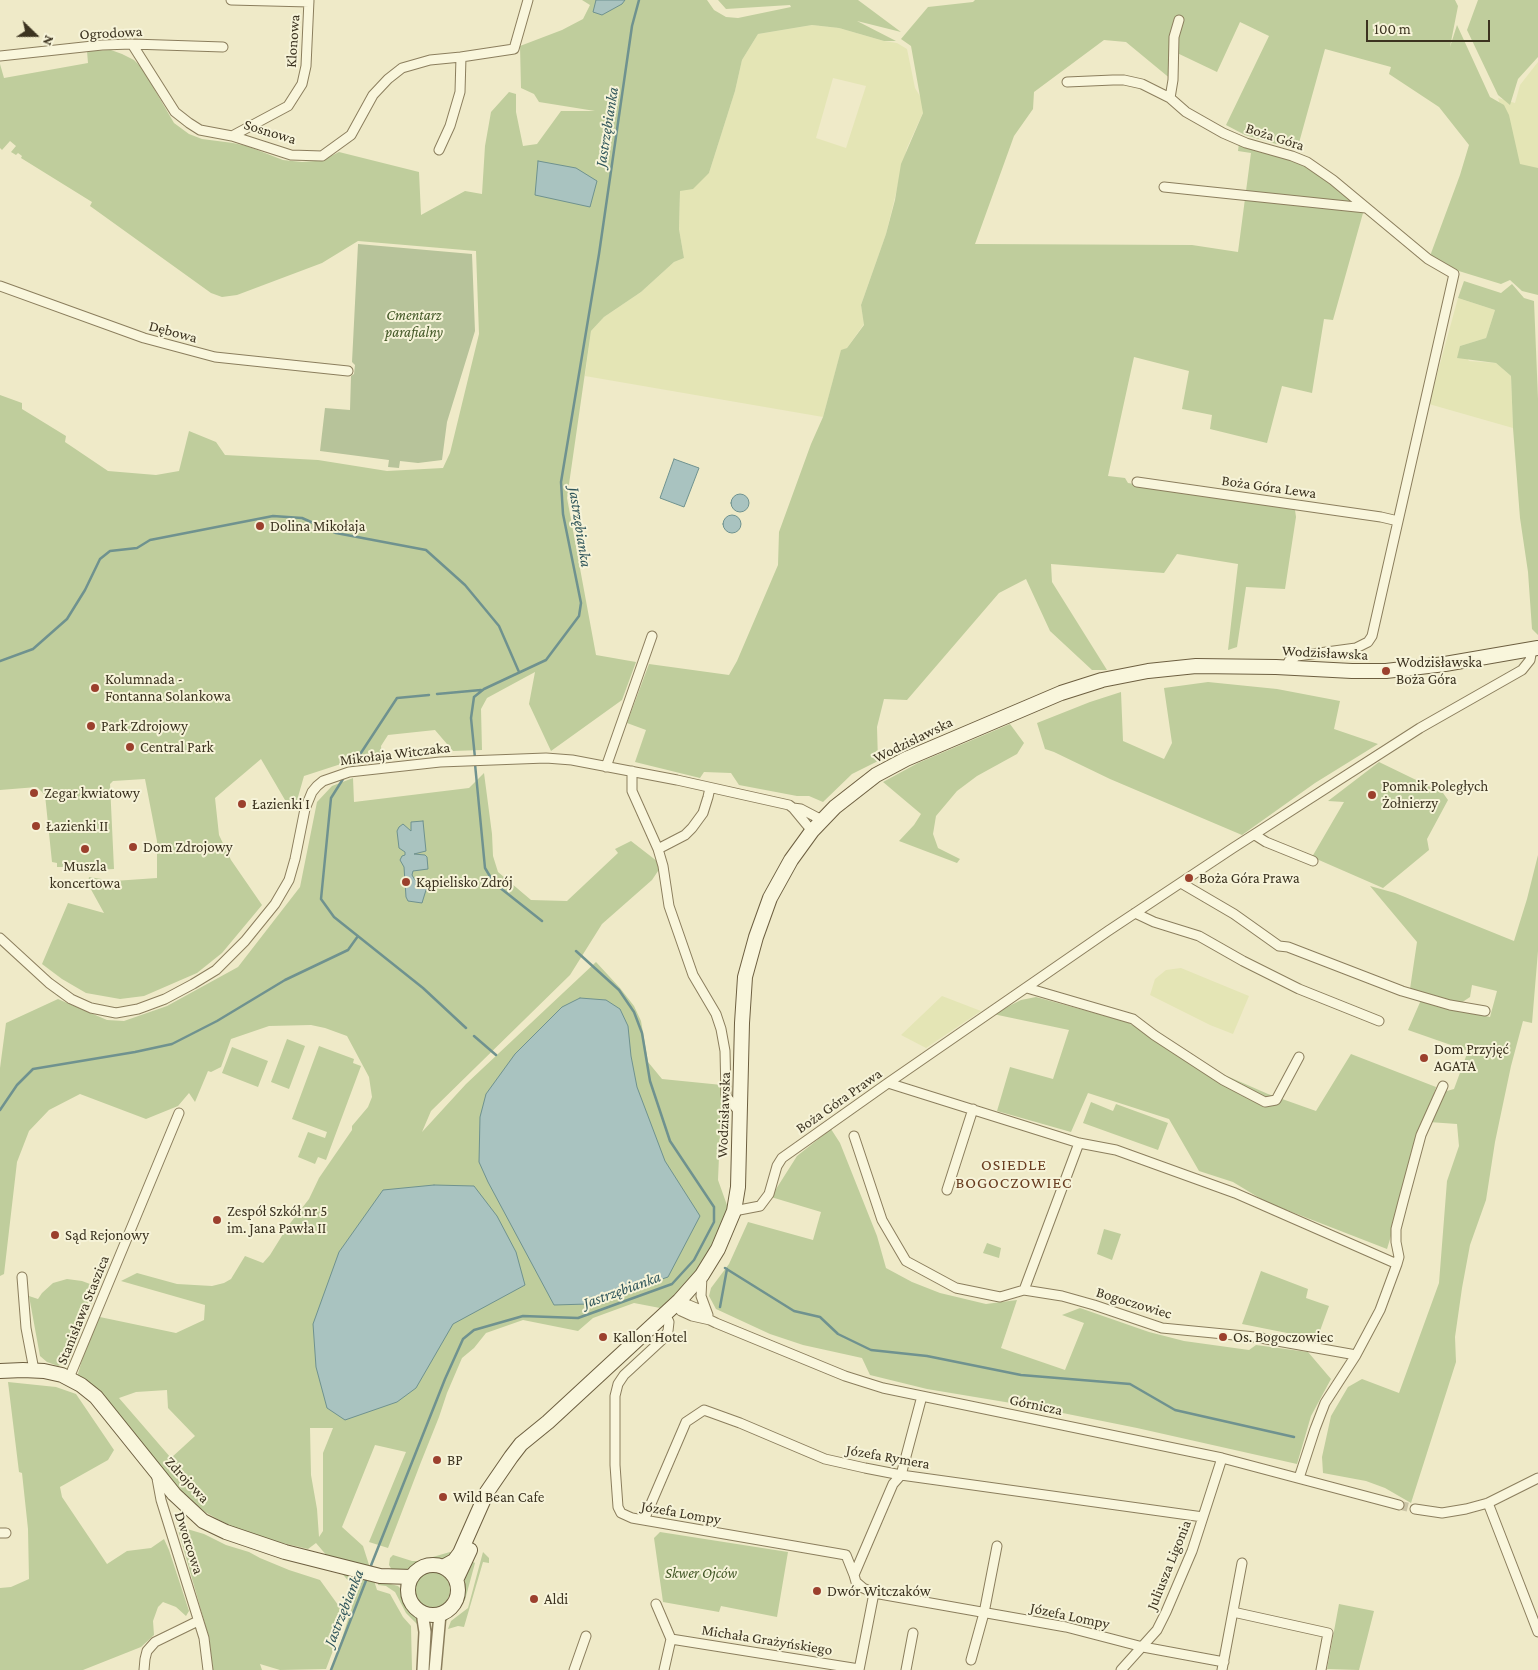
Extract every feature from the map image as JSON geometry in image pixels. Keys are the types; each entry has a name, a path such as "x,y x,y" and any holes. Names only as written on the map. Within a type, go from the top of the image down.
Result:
{"main road":[{"name":"Wodzisławska","path":"443,1567 454,1561 460,1553 487,1492 521,1444 548,1422 677,1303 702,1275 718,1249 734,1211 738,1187 745,977 763,914 777,883 812,831 835,807 876,775 906,759 1061,693 1102,680 1157,670 1196,666 1286,667 1352,672 1386,671 1444,664 1535,649"},
{"name":"Zdrojowa","path":"0,1371 44,1371 69,1378 96,1397 156,1473 203,1521 233,1535 285,1552 411,1583"},
{"name":"Wodzisławska","path":"456,1580 489,1506 502,1484 548,1422"},
{"path":"443,1567 456,1580 458,1592 454,1604 446,1612 428,1614 422,1612 412,1602 411,1583 422,1568 443,1567"}],"street":[{"path":"231,0 309,1"},
{"name":"Sosnowa","path":"132,44 175,112 200,130 232,136 291,156 322,156 351,135 373,95 402,68 430,60 514,49 528,0"},
{"name":"Klonowa","path":"232,136 288,106 302,84 306,66 309,1"},
{"path":"1170,98 1174,80 1173,43 1179,20"},
{"name":"Ogrodowa","path":"0,56 132,44 223,48"},
{"path":"439,150 450,126 460,92 461,57"},
{"name":"Boża Góra","path":"1067,82 1124,80 1142,84 1170,98 1186,112 1223,133 1246,143 1307,162 1333,180 1428,259 1454,274 1398,521"},
{"path":"1164,187 1366,208"},
{"name":"Dębowa","path":"0,286 144,338 215,357 348,371"},
{"name":"Boża Góra Lewa","path":"1137,482 1398,521"},
{"path":"1286,667 1288,661 1297,656 1356,648 1368,642 1374,630 1398,521"},
{"path":"652,636 606,767 788,805 793,808 812,831"},
{"name":"Boża Góra Prawa","path":"734,1211 760,1206 769,1194 777,1166 782,1158 888,1083 1181,883 1420,728 1522,670 1530,660 1535,649"},
{"name":"Mikołaja Witczaka","path":"0,938 49,983 71,999 91,1008 116,1013 138,1009 172,995 216,970 233,955 283,892 292,871 308,800 317,786 331,777 349,772 483,759 546,758 606,767"},
{"path":"632,771 632,791 658,849 663,866 669,906 694,975 716,1014 721,1029 725,1051 726,1096 740,1113"},
{"path":"658,849 692,828 702,813 710,788"},
{"path":"793,808 801,809 822,820"},
{"path":"1255,835 1266,842 1313,861"},
{"path":"1181,883 1234,914 1279,946 1296,950 1402,991 1450,1005 1484,1011"},
{"path":"1135,913 1154,922 1199,936 1299,988 1379,1021"},
{"path":"1027,988 1133,1019 1223,1080 1265,1102 1276,1100 1299,1057"},
{"path":"888,1083 1079,1143 1116,1150 1235,1193 1398,1260"},
{"path":"1300,1478 1325,1403 1356,1355 1380,1310 1398,1260 1396,1229 1421,1135 1443,1086"},
{"path":"947,1190 973,1109"},
{"name":"Stanisława Staszica","path":"69,1378 179,1114"},
{"name":"Bogoczowiec","path":"854,1136 882,1220 906,1261 956,1288 1000,1297 1024,1290 1062,1296 1162,1328 1254,1337 1356,1355"},
{"path":"1024,1290 1079,1143"},
{"path":"702,1275 701,1296 710,1320"},
{"path":"22,1277 26,1328 34,1370"},
{"name":"Górnicza","path":"677,1303 701,1310 710,1320 845,1376 883,1388 1222,1458 1398,1505"},
{"name":"Józefa Lompy","path":"665,1314 668,1322 668,1331 664,1338 624,1374 618,1384 615,1396 615,1465 618,1506 621,1514 632,1518 846,1555 854,1575"},
{"path":"859,1670 874,1593 856,1582 854,1575 893,1484 901,1475 922,1396"},
{"name":"Józefa Rymera","path":"644,1520 686,1422 704,1410 825,1459 901,1475 1203,1517"},
{"name":"Juliusza Ligonia","path":"1121,1670 1157,1630 1166,1612 1192,1551 1222,1458"},
{"name":"Dworcowa","path":"156,1473 160,1500 204,1638 208,1670"},
{"path":"1415,1510 1442,1513 1488,1503 1538,1478"},
{"path":"1488,1503 1538,1632"},
{"path":"971,1660 984,1614 997,1546"},
{"path":"1223,1666 1242,1563"},
{"name":"Józefa Lompy","path":"874,1593 1066,1627 1223,1666"},
{"path":"656,1604 672,1639 664,1670"},
{"path":"422,1612 425,1632 424,1670"},
{"path":"1233,1612 1328,1634 1321,1670"},
{"path":"435,1670 440,1614"},
{"path":"144,1670 147,1651 154,1642 198,1621"},
{"path":"906,1670 913,1633"},
{"path":"574,1670 586,1636"},
{"name":"Michała Grażyńskiego","path":"672,1639 859,1670"}],"green space":[{"path":"582,0 707,0 714,10 726,17 738,18 791,7 790,5 726,9 718,0 858,0 901,32 857,21 896,41 884,41 839,28 812,25 758,34 742,60 735,91 709,173 693,189 680,191 679,229 684,258 674,262 641,292 604,317 591,331 567,498 596,655 636,662 622,700 551,751 529,704 535,672 487,698 481,709 482,750 453,751 435,730 388,735 381,746 382,757 344,763 304,776 296,804 285,800 261,759 215,798 219,835 231,860 262,905 222,953 197,973 144,996 120,999 86,993 62,979 42,964 68,903 104,913 88,884 89,877 114,881 157,878 157,841 145,779 113,781 110,784 114,869 96,870 79,867 57,867 57,863 52,862 45,795 37,787 0,790 0,395 22,403 22,409 66,436 65,442 108,471 156,475 179,471 189,431 216,442 225,455 318,460 387,471 443,468 450,453 479,334 476,251 358,241 322,263 237,295 222,297 211,293 90,206 92,202 21,158 22,156 18,153 16,155 11,152 16,146 10,141 2,150 0,148 0,64 4,78 88,63 87,51 111,50 134,60 142,68 174,123 189,134 202,139 247,146 283,160 315,161 339,152 419,172 421,215 465,191 482,194 485,146 491,112 509,92 516,94 516,112 523,146 537,144 561,111 595,111 539,102 534,94 521,88 520,46 562,30 583,19 590,5"},
{"path":"975,0 1455,0 1458,6 1450,47 1457,25 1490,97 1504,105 1509,115 1520,164 1538,168 1538,295 1522,291 1510,280 1501,284 1449,268 1430,256 1469,145 1439,107 1389,74 1391,67 1325,49 1297,150 1245,135 1226,125 1269,36 1240,22 1217,72 1175,52 1172,80 1126,42 1104,40 1034,92 1033,109 1014,136 975,244 1192,245 1238,252 1251,153 1238,151 1239,143 1301,162 1320,173 1358,204 1357,206 1363,213 1333,320 1324,319 1312,393 1282,386 1267,443 1210,429 1212,415 1182,409 1189,371 1134,357 1108,476 1125,478 1128,483 1295,510 1296,517 1285,589 1246,587 1237,647 1228,650 1238,564 1177,554 1164,573 1051,564 1052,582 1107,670 1092,670 1050,631 1026,579 999,593 907,700 884,699 877,727 878,761 852,774 823,802 809,796 797,796 739,785 731,773 704,772 700,778 635,762 646,730 627,723 649,664 729,675 737,661 778,565 779,532 811,444 823,417 841,350 847,348 864,325 861,305 886,234 895,200 901,164 923,113 911,46 901,39 928,7 973,2"},
{"path":"1478,0 1538,0 1538,57 1518,79 1510,105 1498,95 1467,30"},
{"path":"812,25 839,28 897,43 907,49 915,88 926,106 907,148 886,234 861,305 864,324 847,348 841,351 823,417 585,376 591,331 604,317 641,292 674,262 684,258 679,229 680,191 709,173 735,91 742,60 758,34","holes":["833,78 866,86 846,148 816,138"]},
{"path":"1538,62 1538,175 1521,170 1498,98 1515,103 1520,85"},
{"name":"Cmentarz parafialny","path":"358,244 472,254 475,331 447,422 442,460 418,463 400,461 399,468 388,467 389,460 320,451 325,408 350,410 351,376 354,374 355,365 352,362"},
{"path":"1464,281 1501,293 1512,284 1524,298 1534,301 1538,399 1538,635 1532,629 1528,572 1520,518 1511,376 1496,363 1457,358 1460,346 1486,338 1495,310 1458,298"},
{"path":"1458,298 1495,310 1486,338 1460,346 1469,361 1496,363 1511,376 1513,428 1429,404"},
{"path":"1208,682 1277,689 1340,701 1334,729 1378,744 1315,783 1242,835 1045,749 1037,723 1121,692 1123,741 1164,759 1172,743 1164,688"},
{"path":"1010,724 1024,743 1017,754 977,776 957,791 936,816 933,834 938,848 960,859 957,863 899,841 914,825 921,814 883,782 918,763"},
{"path":"1379,762 1443,793 1448,800 1427,839 1429,850 1383,888 1312,857 1344,802 1328,801"},
{"path":"484,773 493,856 498,872 531,900 567,901 618,853 615,849 631,841 662,865 652,880 602,924 570,975 431,1111 422,1132 466,1084 596,962 634,1006 641,1021 648,1062 662,1079 722,1085 718,1180 728,1208 718,1240 690,1280 660,1308 634,1303 593,1318 578,1331 523,1320 486,1333 474,1348 462,1358 388,1548 369,1542 406,1452 375,1445 342,1527 363,1546 377,1590 390,1594 403,1617 411,1626 412,1670 332,1670 357,1591 316,1543 308,1549 252,1536 205,1512 181,1493 158,1469 108,1401 77,1377 95,1316 176,1333 204,1320 205,1305 121,1281 137,1273 177,1284 212,1286 231,1279 245,1256 263,1263 309,1199 319,1178 352,1130 352,1126 368,1107 372,1097 369,1077 347,1036 311,1025 269,1026 231,1039 221,1067 211,1072 208,1071 195,1102 189,1093 178,1106 146,1119 80,1094 49,1110 29,1131 17,1162 4,1274 0,1276 0,1068 6,1023 58,999 107,1020 124,1021 167,1006 238,967 300,887 317,802 332,786 353,778 354,802 469,788","holes":["167,1390 168,1408 195,1436 171,1458 119,1398 136,1392","310,1428 333,1428 323,1453 323,1531 319,1537 317,1509 311,1475"]},
{"path":"1538,855 1538,951 1532,1023 1523,1021 1511,1066 1495,1142 1486,1200 1470,1245 1462,1288 1455,1337 1456,1362 1411,1503 1385,1488 1366,1481 1323,1473 1322,1457 1331,1416 1348,1387 1362,1379 1399,1393 1439,1283 1447,1181 1459,1146 1457,1124 1429,1122 1443,1092 1454,1089 1468,1051 1408,1030 1421,1000 1490,1017 1497,991 1472,985 1470,997 1461,1003 1410,989 1417,942 1370,886 1395,893 1514,941"},
{"path":"1181,968 1249,996 1233,1034 1210,1025 1150,995 1155,979 1166,970"},
{"path":"942,996 981,1011 926,1048 901,1035"},
{"path":"1036,997 1127,1022 1220,1073 1268,1094 1316,1111 1351,1054 1436,1087 1387,1249 1266,1202 1233,1182 1199,1171 1169,1119 1088,1093 1071,1132 997,1111 1010,1067 1053,1079 1069,1030 993,1014 1021,1000"},
{"path":"287,1039 305,1046 289,1089 271,1082"},
{"path":"319,1046 354,1059 353,1063 361,1066 326,1160 318,1157 315,1164 298,1157 308,1132 325,1138 327,1132 292,1119"},
{"path":"232,1047 268,1061 258,1087 222,1073"},
{"path":"1091,1102 1113,1111 1116,1104 1168,1123 1158,1150 1083,1123"},
{"path":"831,1129 840,1143 877,1236 886,1268 912,1282 940,1293 986,1304 1017,1300 1001,1348 1065,1370 1084,1323 1062,1315 1080,1308 1149,1332 1184,1341 1249,1350 1256,1345 1308,1352 1331,1379 1311,1416 1297,1464 1137,1428 1023,1405 927,1389 870,1375 862,1358 803,1345 770,1334 716,1309 709,1296 711,1288 729,1264 748,1222 813,1240 821,1212 771,1197 797,1156"},
{"path":"1104,1229 1121,1234 1112,1260 1097,1254"},
{"path":"987,1243 1001,1248 999,1258 983,1253"},
{"path":"1261,1271 1308,1289 1306,1298 1329,1306 1317,1339 1242,1324"},
{"path":"67,1279 82,1281 98,1287 69,1361 58,1366 47,1362 40,1356 29,1296 38,1299 53,1283"},
{"path":"8,1382 56,1387 76,1394 114,1450 108,1460 60,1487 62,1497 107,1564 127,1551 151,1548 164,1539 189,1611 186,1616 176,1607 163,1602 158,1607 153,1621 154,1635 141,1647 83,1670 0,1670 0,1588 11,1587 29,1579 28,1529 22,1473 19,1472"},
{"path":"177,1526 204,1534 226,1545 249,1552 289,1570 320,1580 346,1616 326,1669 280,1670 260,1664 262,1670 213,1670 209,1638"},
{"name":"Skwer Ojców","path":"660,1532 788,1552 777,1617 721,1606 719,1612 663,1602 654,1538"},
{"path":"450,1552 456,1554 439,1562 422,1563 407,1573 392,1570 389,1565 390,1558 393,1555 412,1561 419,1561"},
{"path":"483,1552 489,1558 489,1563 483,1562 464,1627 458,1626 448,1629 451,1621 468,1608"},
{"path":"468,1559 475,1563 465,1600 445,1622 442,1620 455,1608 459,1599 461,1593 460,1582"},
{"path":"432,1572 444,1578 450,1590 444,1602 432,1608 420,1602 414,1590 420,1578"},
{"path":"379,1581 398,1586 402,1590 410,1609 417,1615 421,1628 406,1613 395,1592 386,1586 378,1585"},
{"path":"1339,1604 1374,1611 1359,1670 1327,1669"}],"water":[{"path":"596,0 625,0 622,4 602,15 593,12"},
{"path":"538,161 576,168 597,181 590,207 535,195"},
{"path":"674,459 699,468 684,507 660,498"},
{"path":"740,494 746,497 749,503 746,509 740,512 734,509 731,503 734,497"},
{"path":"732,515 738,518 741,524 738,530 732,533 726,530 723,524 726,518"},
{"path":"423,821 426,851 414,854 427,857 428,869 413,871 412,875 415,880 426,878 431,883 426,890 422,903 408,901 406,897 404,867 400,860 405,855 405,852 399,848 397,831 403,824 411,831 411,822"},
{"path":"580,998 606,1000 620,1009 628,1026 637,1087 665,1161 700,1216 668,1277 588,1304 554,1305 479,1162 480,1117 486,1094 515,1054 562,1007"},
{"path":"434,1185 474,1186 497,1216 516,1252 525,1285 453,1324 416,1388 397,1402 345,1420 327,1408 316,1367 313,1324 339,1252 383,1190"}],"waterway":[{"name":"Jastrzębianka","path":"475,758 471,718 474,697 484,689 546,660 579,616 581,603 563,514 561,482 599,254 632,26 639,0"},
{"path":"0,661 33,649 67,619 85,590 100,559 110,551 137,548 150,540 273,516 302,518 336,533 426,550 465,585 499,626 519,672"},
{"path":"437,694 481,690"},
{"path":"353,765 397,698 429,695"},
{"name":"Jastrzębianka","path":"475,764 485,868 494,883 542,921"},
{"path":"343,779 331,798 321,899 334,917 423,988 466,1028"},
{"path":"0,1110 17,1085 33,1069 172,1044 217,1021 285,980 348,950 358,936"},
{"name":"Jastrzębianka","path":"370,1568 445,1379 463,1339 474,1330 523,1316 578,1318 672,1284 694,1260 714,1222 714,1207 670,1141 650,1081 642,1033 634,1012 619,990 576,951"},
{"path":"474,1036 496,1055"},
{"path":"725,1268 794,1311 820,1317 838,1334 871,1350 927,1356 1021,1375 1130,1384 1175,1410 1294,1437"},
{"path":"720,1307 727,1269"},
{"name":"Jastrzębianka","path":"331,1670 367,1578"}],"tunnel":[{"path":"1399,1505 1415,1509"}],"place":[{"name":"Dolina Mikołaja","path":"260,526"},
{"name":"Wodzisławska Boża Góra","path":"1386,671"},
{"name":"Kolumnada - Fontanna Solankowa","path":"95,688"},
{"name":"Park Zdrojowy","path":"91,726"},
{"name":"Central Park","path":"130,747"},
{"name":"Zegar kwiatowy","path":"34,793"},
{"name":"Pomnik Poległych Żołnierzy","path":"1372,795"},
{"name":"Łazienki I","path":"242,804"},
{"name":"Łazienki II","path":"36,826"},
{"name":"Dom Zdrojowy","path":"133,847"},
{"name":"Muszla koncertowa","path":"85,849"},
{"name":"Boża Góra Prawa","path":"1189,878"},
{"name":"Kąpielisko Zdrój","path":"406,882"},
{"name":"Dom Przyjęć AGATA","path":"1424,1058"},
{"name":"Zespół Szkół nr 5 im. Jana Pawła II","path":"217,1220"},
{"name":"Sąd Rejonowy","path":"55,1235"},
{"name":"Kallon Hotel","path":"603,1337"},
{"name":"Os. Bogoczowiec","path":"1223,1337"},
{"name":"BP","path":"437,1460"},
{"name":"Wild Bean Cafe","path":"443,1497"},
{"name":"Dwór Witczaków","path":"817,1591"},
{"name":"Aldi","path":"534,1599"}],"district":[{"name":"OSIEDLE BOGOCZOWIEC","path":"1014,1174"}]}
